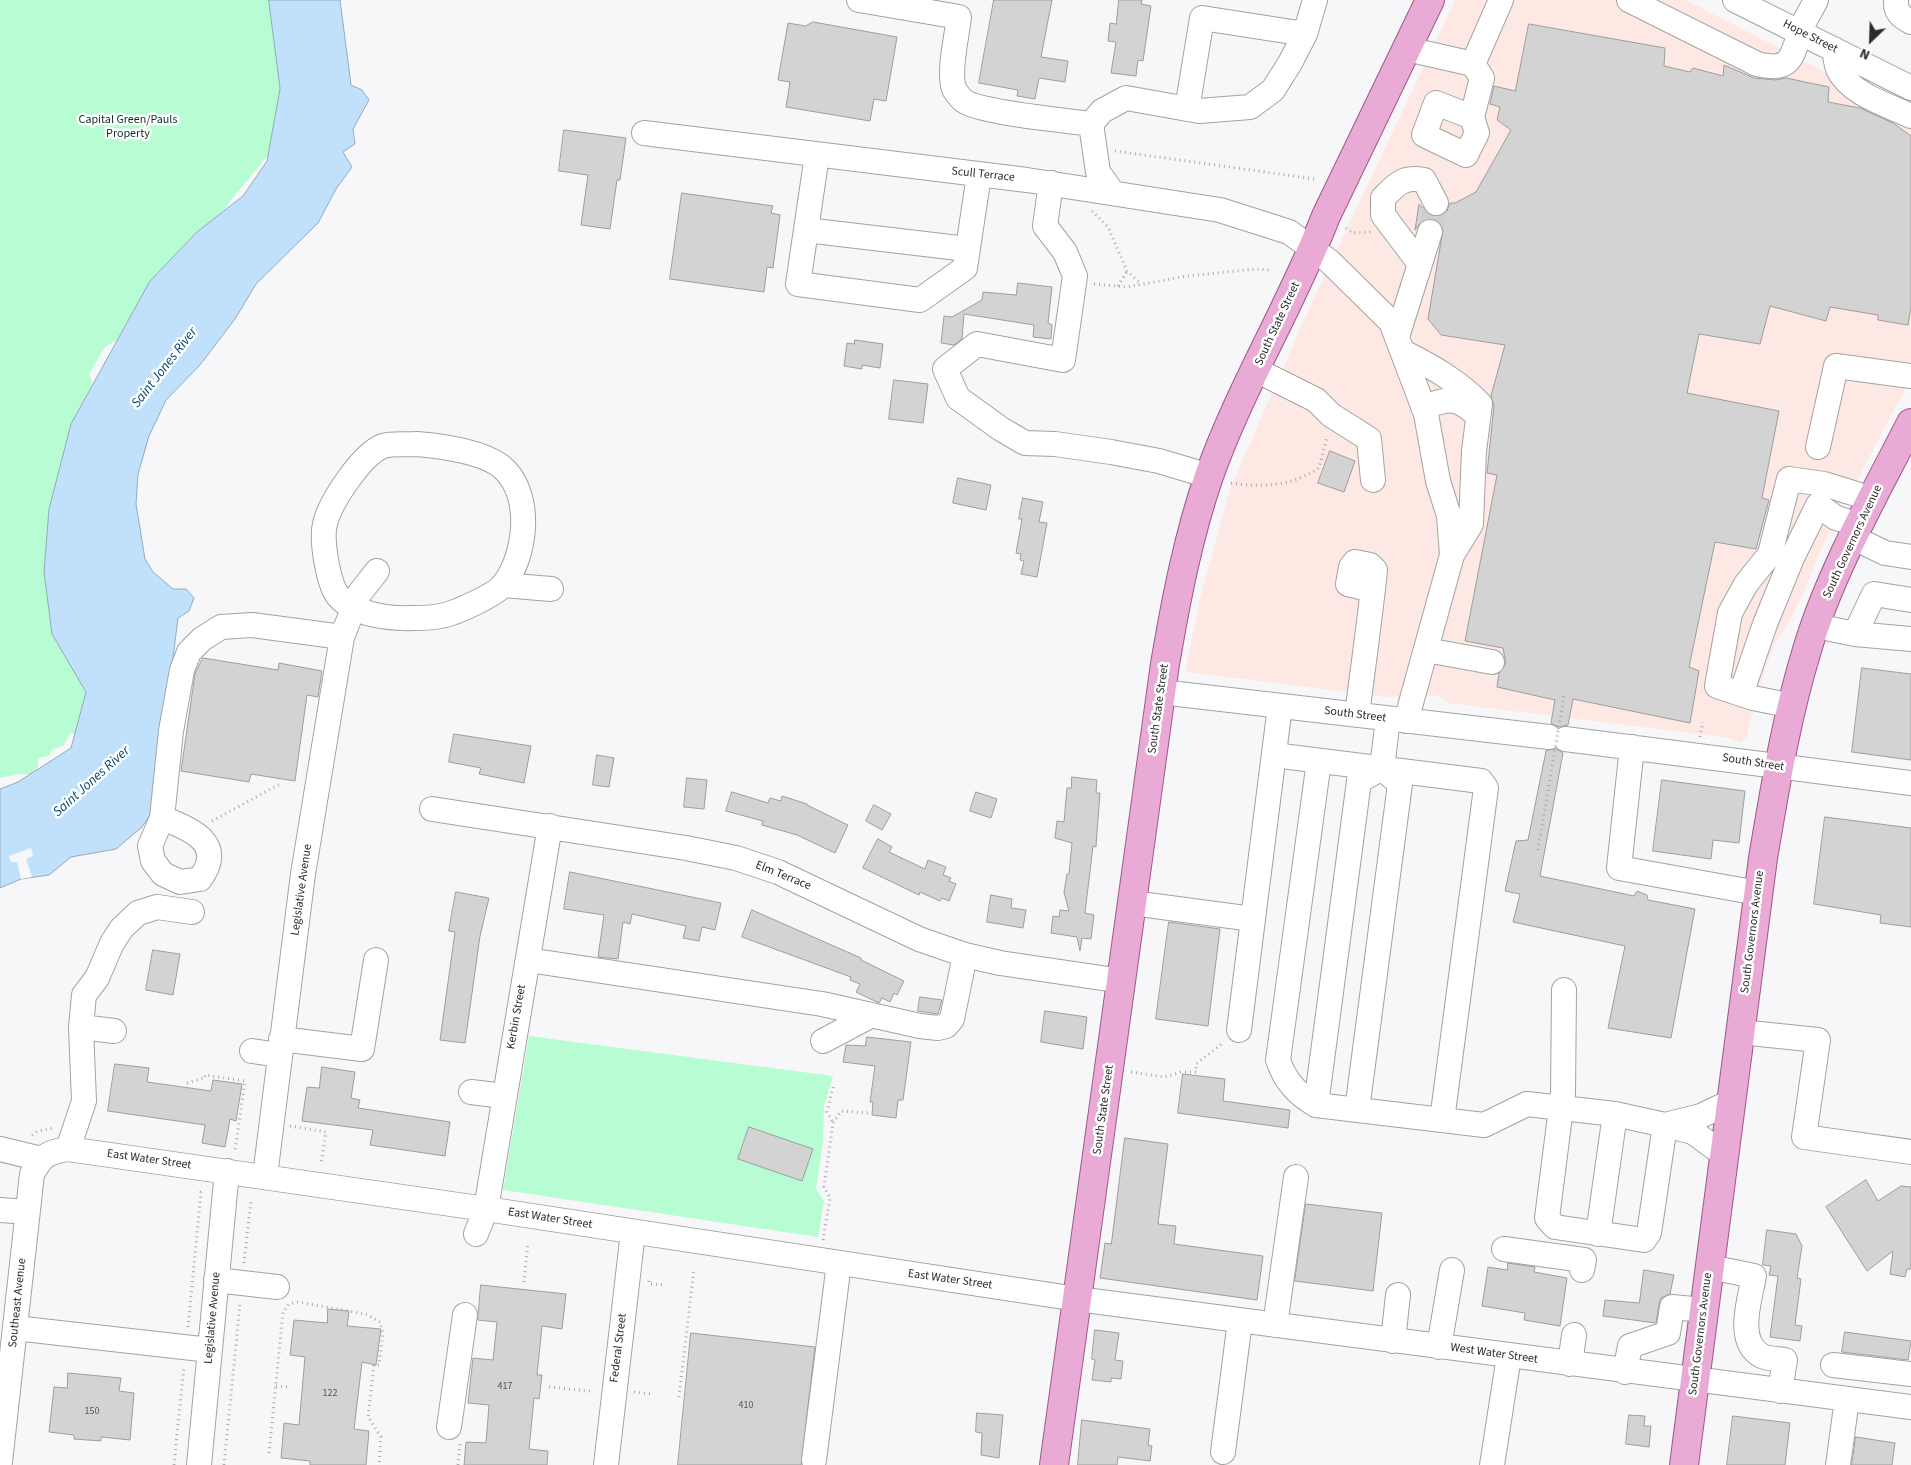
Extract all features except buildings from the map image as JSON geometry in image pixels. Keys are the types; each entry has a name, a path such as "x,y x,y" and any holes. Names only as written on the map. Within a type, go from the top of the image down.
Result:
{"main road":[{"name":"South State Street","path":"1054,1465 1161,692 1180,582 1220,479 1223,440 1312,251 1326,216 1430,0"},
{"name":"South Governors Avenue","path":"1684,1465 1758,893 1779,767 1807,650 1816,626 1834,580 1872,499 1910,426"}],"street":[{"path":"859,0 960,8 952,78 955,90 963,100 975,106 1091,124"},
{"path":"1113,193 1098,172 1091,124 1102,110 1126,98 1199,111 1250,107 1273,90 1290,64 1305,34 1315,0"},
{"path":"1473,64 1501,0"},
{"path":"1629,0 1757,64 1765,66 1783,66 1791,59 1797,47 1800,32 1816,0"},
{"name":"Hope Street","path":"1735,0 1911,88"},
{"path":"1896,0 1896,8 1900,15 1911,22"},
{"path":"1187,109 1202,18 1305,34"},
{"path":"1407,49 1473,64 1482,78 1472,117"},
{"path":"1834,49 1838,68 1846,80 1859,91 1911,116"},
{"name":"Scull Terrace","path":"644,133 1051,183 1220,210 1289,232 1312,251 1329,261 1391,322 1423,407 1438,481 1449,516 1452,555"},
{"path":"817,155 798,284 920,300 965,268 979,175"},
{"path":"1420,264 1383,215 1383,198 1397,184 1411,178 1424,180 1436,204"},
{"path":"1051,183 1045,226 1065,252 1075,276 1064,360 977,344 945,369 958,398 1001,430 1025,443 1055,444 1110,452 1158,461 1220,479"},
{"path":"806,230 967,249"},
{"path":"1316,1105 1359,781 1382,768 1397,720 1426,650 1452,555 1471,524 1474,451 1480,404 1467,391 1400,345 1430,232"},
{"path":"1818,447 1836,366 1911,376"},
{"path":"1256,370 1316,400 1331,415 1369,439 1373,480"},
{"path":"1423,407 1445,399 1463,402 1478,416"},
{"path":"436,445 478,454 506,470 520,492 524,531 518,553 504,585 492,593 441,616 412,618 382,615 360,610 339,597 329,577 325,525 334,503 359,465 383,446 436,445"},
{"path":"1793,706 1741,694 1717,686 1730,613 1746,584 1770,554 1789,479 1824,484 1872,499"},
{"path":"1741,694 1792,558 1818,505 1885,553 1911,557"},
{"name":"Legislative Avenue","path":"265,1176 303,874 342,637 352,606 378,571"},
{"path":"504,585 551,589"},
{"path":"1357,715 1373,590"},
{"path":"1856,634 1874,594 1911,600"},
{"path":"1729,620 1740,638 1758,646"},
{"path":"162,818 192,831 204,842 211,854 209,867 200,879 180,882 164,874 153,861 150,846 162,818 171,731 182,670 189,652 202,639 221,627 252,625 342,637"},
{"path":"1816,626 1856,634 1911,639"},
{"path":"1426,650 1492,662"},
{"name":"South Street","path":"1161,692 1632,747 1911,783"},
{"path":"1232,1035 1253,920 1280,706"},
{"path":"1632,747 1619,868 1758,893"},
{"path":"1274,755 1481,781 1486,788 1442,1120"},
{"path":"1319,761 1278,1060 1283,1077 1301,1096 1316,1105 1484,1125 1527,1104 1615,1114 1693,1132 1723,1154"},
{"path":"1357,1110 1400,784 1382,768"},
{"name":"Elm Terrace","path":"432,809 686,848 744,861 778,872 919,939 965,955 1000,963 1122,981"},
{"name":"Kerbin Street","path":"476,1234 486,1209 550,826"},
{"path":"1132,904 1253,920"},
{"path":"68,1149 84,1101 81,1027 84,996 97,978 122,928 138,913 157,907 192,912"},
{"path":"528,960 822,1004 920,1026 938,1028 946,1026 952,1019 965,955"},
{"path":"252,1051 280,1047 362,1049 376,960"},
{"path":"1564,990 1563,1094 1547,1218 1555,1227 1644,1240 1649,1232 1665,1125"},
{"path":"823,1041 872,1015"},
{"path":"81,1027 114,1031"},
{"path":"1740,1032 1818,1040 1804,1137 1911,1152"},
{"path":"471,1092 504,1096"},
{"path":"1665,1125 1701,1116 1730,1102"},
{"path":"1598,1234 1615,1114"},
{"path":"0,1149 36,1166"},
{"name":"East Water Street","path":"36,1166 54,1151 68,1149 231,1161 265,1176 1078,1299"},
{"name":"Legislative Avenue","path":"199,1465 216,1280 231,1161"},
{"name":"Southeast Avenue","path":"0,1462 5,1372 15,1328 27,1212 36,1166"},
{"path":"1275,1325 1296,1177"},
{"path":"0,1210 27,1212"},
{"name":"Federal Street","path":"606,1465 632,1232"},
{"path":"1504,1248 1584,1260 1582,1270"},
{"path":"814,1460 839,1263"},
{"path":"1710,1267 1754,1276 1746,1326 1749,1342 1762,1356 1785,1360 1780,1391"},
{"path":"1438,1347 1452,1270"},
{"path":"216,1280 277,1287"},
{"path":"1393,1341 1398,1295"},
{"name":"West Water Street","path":"1078,1299 1625,1372 1911,1407"},
{"path":"1625,1372 1630,1346 1668,1333 1672,1307 1704,1310"},
{"path":"454,1434 465,1315"},
{"path":"1223,1452 1240,1321"},
{"path":"15,1328 210,1350"},
{"path":"1570,1364 1574,1335"},
{"path":"1492,1465 1509,1356"},
{"path":"1833,1365 1911,1374"},
{"path":"1838,1465 1847,1399"}],"path":[{"path":"1112,147 1116,152 1315,179"},
{"path":"1087,206 1108,227 1126,271 1140,284"},
{"path":"1346,228 1353,233 1374,231"},
{"path":"1094,284 1126,287 1186,276 1256,269 1271,270"},
{"path":"1118,286 1126,271"},
{"path":"1220,479 1256,486 1285,484 1308,476 1319,468 1328,434"},
{"path":"1538,850 1564,696"},
{"path":"1700,740 1703,722"},
{"path":"192,831 280,784"},
{"path":"1125,1071 1166,1077 1181,1072 1196,1072 1196,1064 1232,1035"},
{"path":"187,1083 205,1078 205,1075 246,1080 231,1161"},
{"path":"833,1087 827,1112 833,1123"},
{"path":"823,1241 830,1198 824,1187 833,1123 841,1111 869,1113"},
{"path":"284,1124 326,1132 322,1164"},
{"path":"188,1328 201,1192 206,1188"},
{"path":"224,1465 251,1200"},
{"path":"524,1282 528,1242"},
{"path":"679,1397 694,1269"},
{"path":"650,1273 649,1284 665,1285"},
{"path":"269,1453 283,1312 289,1304 297,1302 351,1310 377,1318 380,1322 383,1333 379,1365 374,1365 368,1417 382,1437 379,1465"},
{"path":"174,1465 184,1363"},
{"path":"276,1386 288,1387"},
{"path":"550,1387 590,1391"},
{"path":"634,1392 653,1394"},
{"path":"454,1434 458,1465"}],"shaded area":[{"path":"1455,0 1686,0 1820,69 1841,86 1911,122 1911,378 1822,547 1795,612 1772,649 1753,708 1747,737 1740,743 1730,738 1448,703 1437,696 1387,697 1185,672 1200,598 1230,489 1308,311"}],"green space":[{"name":"Capital Green/Pauls Property","path":"0,0 284,0 288,131 231,200 210,232 119,339 104,348 89,374 92,382 89,399 91,585 87,737 70,733 63,746 53,749 49,756 38,758 38,768 31,775 20,774 0,778"},
{"path":"529,1036 833,1076 824,1106 823,1142 816,1189 824,1201 818,1237 503,1190"}],"water":[{"name":"Saint Jones River","path":"269,0 340,0 351,85 362,90 369,100 353,129 355,144 343,152 352,167 336,189 318,223 256,284 235,319 200,365 166,400 149,436 138,474 136,504 145,559 153,572 173,589 186,589 194,598 189,611 178,618 154,809 142,827 116,849 71,857 49,875 21,879 0,888 0,789 18,782 71,748 86,692 52,634 44,572 49,509 71,424 150,281 197,232 243,196 267,161 280,89"}],"pier":[{"path":"31,848 33,856 26,859 32,877 21,879 17,862 11,862 9,856"}],"tunnel":[{"path":"1430,232 1436,203"}]}
